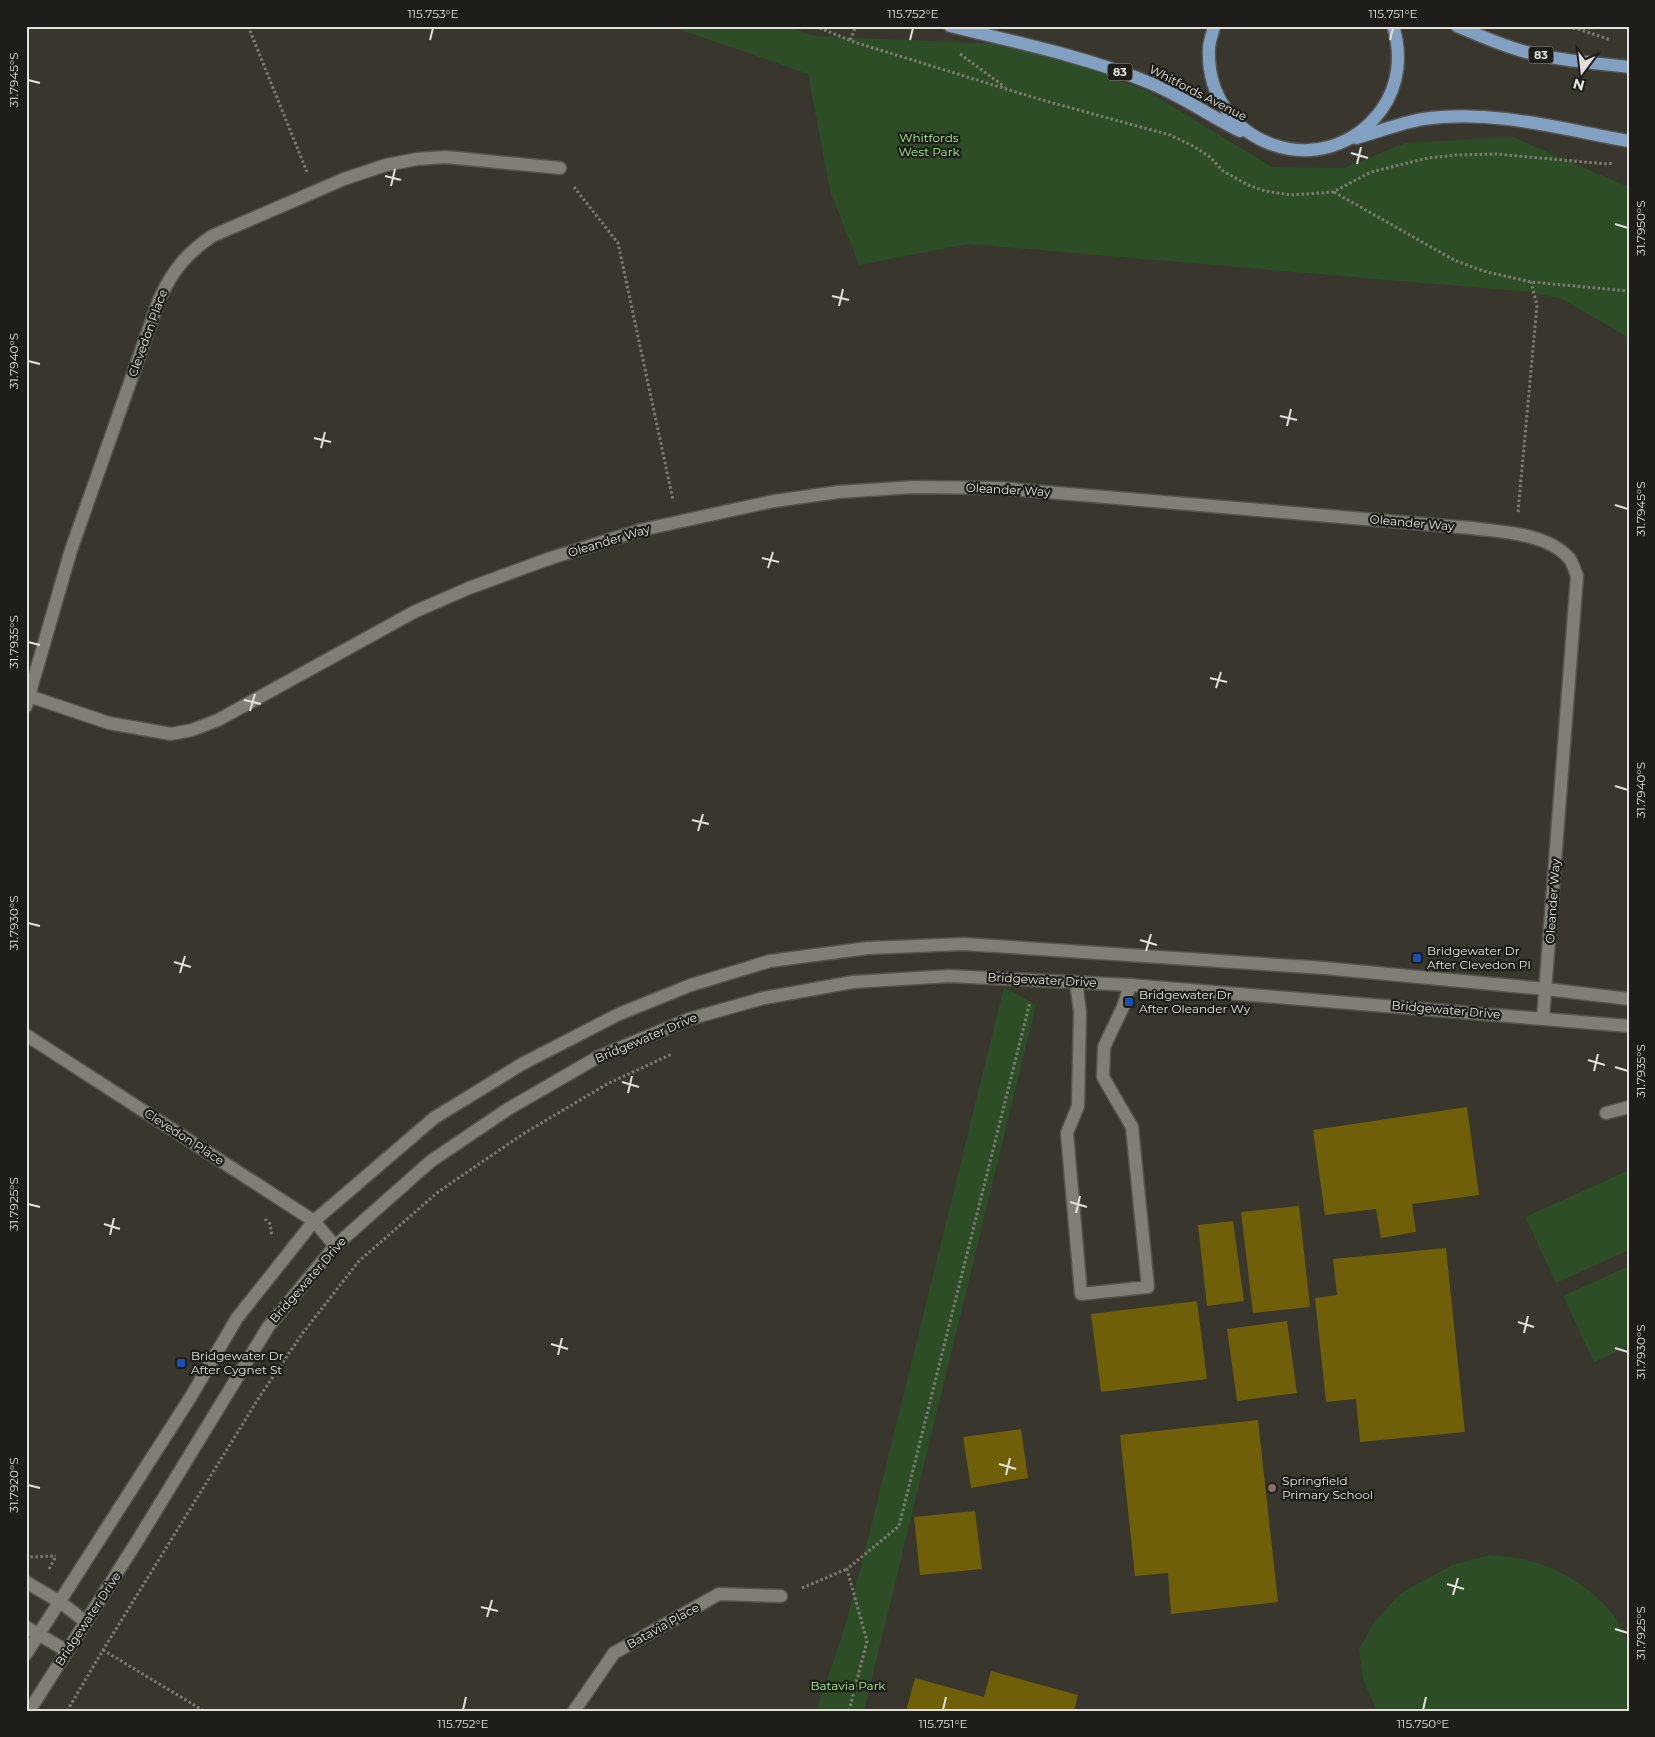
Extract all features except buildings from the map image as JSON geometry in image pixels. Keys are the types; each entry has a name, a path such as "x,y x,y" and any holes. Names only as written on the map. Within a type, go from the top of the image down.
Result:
{"main road":[{"name":"Whitfords Avenue","path":"950,26 1111,68 1146,81 1180,97 1224,123 1258,139"},
{"name":"83","path":"1214,26 1209,47 1211,75 1220,100 1236,123 1258,139 1280,148 1303,151 1326,148 1423,119 1474,116 1512,119 1629,141"},
{"name":"83","path":"1348,140 1372,123 1390,99 1398,70 1398,41 1393,26"},
{"name":"83","path":"1457,26 1528,53 1569,61 1629,67"}],"street":[{"name":"Clevedon Place","path":"28,701 71,550 129,383 168,280 195,248 212,236 344,179 386,165 446,156 560,168"},
{"name":"Oleander Way","path":"28,701 109,723 171,734 192,730 218,720 414,612 468,588 551,558 640,530 774,501 838,492 914,486 1008,489 1517,533 1553,546 1570,559 1577,576 1543,1018"},
{"path":"26,1654 154,1454 237,1318 314,1221 434,1118 522,1064 619,1014 691,985 770,961 868,948 964,944 1314,968 1546,989 1629,999"},
{"name":"Bridgewater Drive","path":"29,1711 136,1543 268,1327 335,1246 431,1161 508,1109 598,1057 689,1019 764,998 853,982 950,976 1130,985 1629,1026"},
{"path":"1076,982 1080,1012 1078,1106 1068,1133 1081,1294 1148,1287 1132,1127 1104,1078 1104,1047 1123,1007 1130,985"},
{"name":"Clevedon Place","path":"26,1035 314,1221 335,1246"},
{"path":"1606,1113 1629,1107"},
{"path":"26,1582 60,1602 86,1622"},
{"name":"Batavia Place","path":"574,1711 614,1653 719,1594 781,1596"},
{"path":"26,1627 68,1651"}],"path":[{"path":"248,26 315,192"},
{"path":"815,26 850,40 1008,89 1170,135 1204,153 1224,171 1248,185 1265,191 1291,195 1333,192 1371,172 1428,158 1456,155 1496,154 1607,164 1622,162"},
{"path":"850,40 856,26"},
{"path":"1563,26 1612,40"},
{"path":"1578,29 1611,26"},
{"path":"954,49 1008,89"},
{"path":"560,168 618,243 678,521"},
{"path":"1333,192 1454,260 1483,271 1531,282 1629,291"},
{"path":"1517,533 1537,305 1531,282"},
{"path":"781,1596 847,1569 899,1526 1034,980"},
{"path":"67,1711 260,1396 302,1334 359,1261 438,1192 523,1134 607,1084 675,1052"},
{"path":"259,1213 270,1224 272,1239"},
{"path":"26,1555 29,1557 56,1556"},
{"path":"847,1569 867,1641 849,1711"},
{"path":"103,1650 204,1711"}],"green space":[{"name":"Whitfords West Park","path":"670,26 785,26 815,36 1026,45 1147,91 1272,167 1344,168 1405,143 1513,137 1629,187 1629,338 1562,299 1528,292 968,244 859,265 830,191 808,74"},
{"name":"Batavia Park","path":"1004,987 1036,1005 864,1711 816,1711 841,1639 861,1567"},
{"path":"1629,1170 1629,1250 1556,1283 1525,1217"},
{"path":"1629,1266 1629,1346 1594,1362 1563,1296"},
{"path":"1489,1555 1527,1560 1559,1572 1589,1591 1614,1616 1628,1646 1630,1659 1629,1704 1626,1711 1377,1711 1363,1680 1359,1649 1375,1621 1401,1593 1452,1565"}],"place":[{"name":"Bridgewater Dr After Clevedon Pl","path":"1417,958"},
{"name":"Bridgewater Dr After Oleander Wy","path":"1129,1002"},
{"name":"Bridgewater Dr After Cygnet St","path":"181,1363"},
{"name":"Springfield Primary School","path":"1272,1488"}]}
